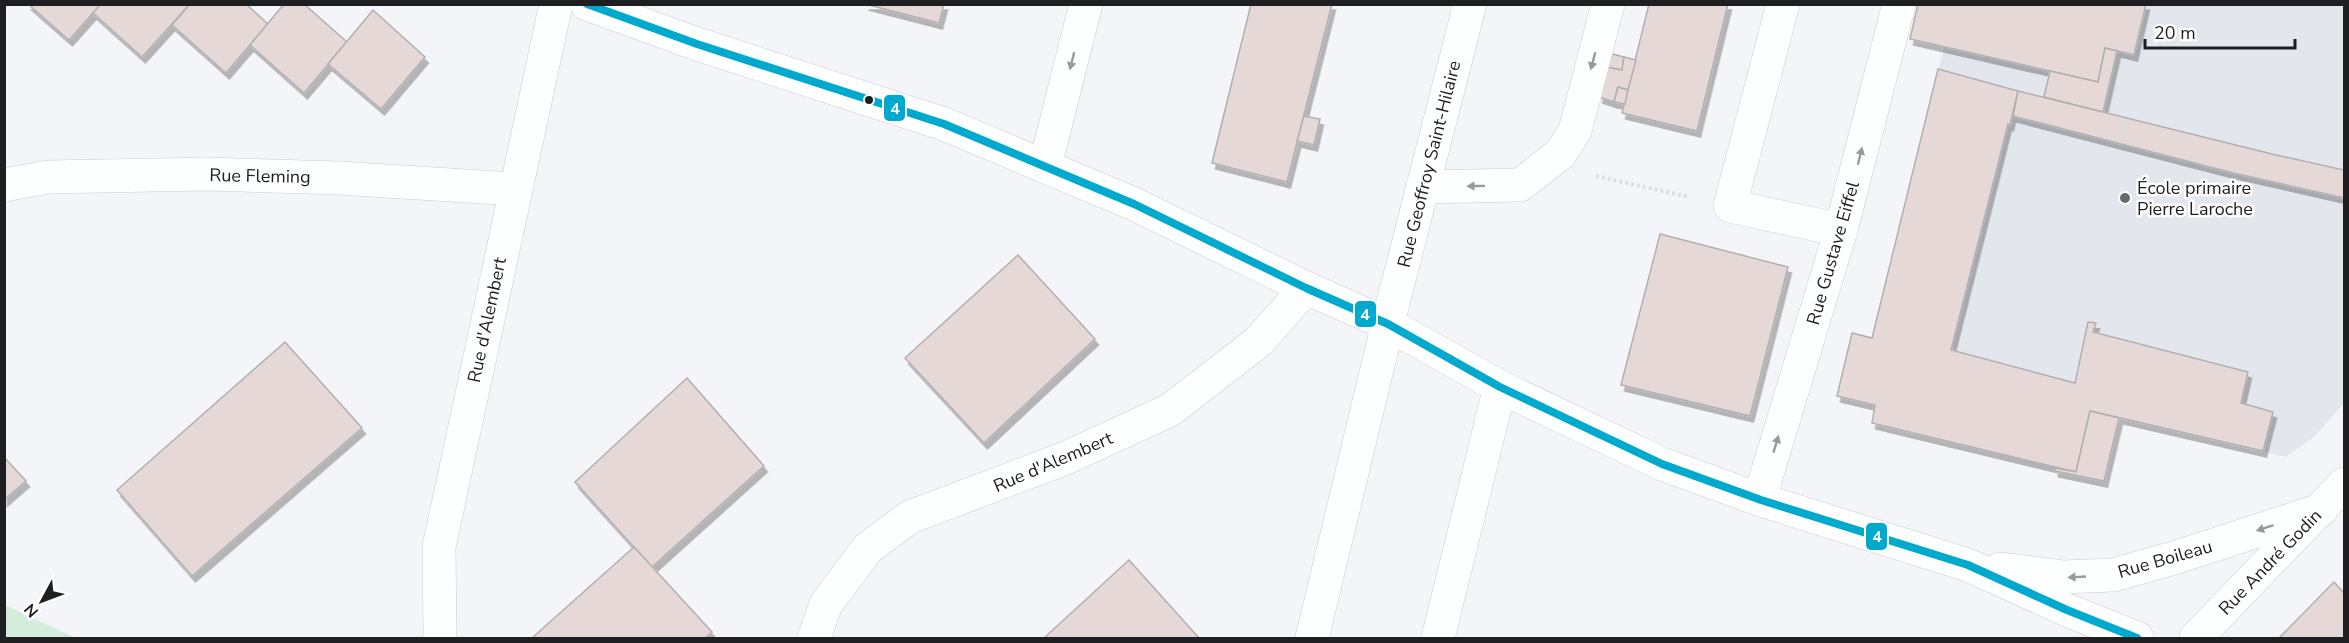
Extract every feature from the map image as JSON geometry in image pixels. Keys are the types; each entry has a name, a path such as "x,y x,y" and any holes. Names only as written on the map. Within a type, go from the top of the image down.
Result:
{"street":[{"name":"Rue d'Alembert","path":"440,639 439,547 556,4"},
{"name":"Rue Boileau","path":"587,4 697,44 944,124 1134,204 1306,288 1388,324 1500,387 1662,464 1761,500 1968,565 2064,577 2113,575 2174,558 2321,510"},
{"path":"1045,166 1086,4"},
{"name":"Rue Geoffroy Saint-Hilaire","path":"1388,324 1470,4"},
{"path":"1422,187 1520,185 1560,154 1575,130 1608,4"},
{"path":"1783,4 1731,206 1841,230"},
{"name":"Rue Gustave Eiffel","path":"1761,500 1841,230 1899,4"},
{"name":"Rue Fleming","path":"4,185 48,177 207,174 339,178 515,189"},
{"name":"Rue d'Alembert","path":"814,639 826,604 868,548 910,517 1065,458 1170,410 1258,342 1306,288"},
{"path":"1312,639 1388,324"},
{"path":"1438,639 1500,387"},
{"name":"Rue André Godin","path":"2196,639 2344,484"},
{"name":"Rue Boileau","path":"1968,565 2072,624 2137,639"}],"path":[{"path":"1546,165 1731,206"}],"shaded area":[{"name":"École primaire Pierre Laroche","path":"1918,5 2344,5 2344,403 2315,436 2286,457 2119,418 2104,481 1872,423 1875,405 1837,396 1852,333 1872,337 1944,48 1910,39"}],"green space":[{"path":"5,605 76,638 5,638"}],"building":[{"path":"28,4 101,4 69,40"},
{"path":"101,4 190,4 142,57 93,13"},
{"path":"190,4 246,4 268,24 226,73 172,25"},
{"path":"284,4 304,4 347,42 304,93 250,45"},
{"path":"865,4 944,4 939,23"},
{"path":"1251,4 1332,4 1287,182 1212,163"},
{"path":"1649,4 1728,4 1697,131 1622,113"},
{"path":"1918,4 2146,4 2134,55 2105,48 2098,82 1910,39"},
{"path":"373,10 425,57 381,109 328,64"},
{"path":"2105,48 2117,51 2103,112 2044,97 2050,71 2098,82"},
{"path":"1609,53 1624,57 1622,70 1606,67"},
{"path":"1624,57 1636,60 1628,90 1618,87 1614,102 1599,97 1606,67 1622,70"},
{"path":"1938,69 2018,91 1951,350 2075,383 2088,322 2096,323 2093,332 2248,372 2241,403 2273,412 2263,451 2090,411 2076,472 1872,423 1875,405 1837,396 1852,333 1872,338"},
{"path":"1618,87 1628,90 1625,104 1614,102"},
{"path":"2018,91 2344,170 2344,198 2229,172 2013,116"},
{"path":"1304,116 1320,119 1314,145 1297,141"},
{"path":"1660,234 1788,267 1750,416 1621,385"},
{"path":"1018,255 1095,339 984,443 905,358"},
{"path":"285,342 362,428 192,576 117,490"},
{"path":"687,378 764,466 652,567 575,482"},
{"path":"2090,411 2119,418 2104,481 2055,471 2055,468 2076,472"},
{"path":"4,457 26,481 4,500"},
{"path":"634,547 712,632 705,638 532,638"},
{"path":"1129,560 1199,638 1044,638"},
{"path":"2334,582 2344,593 2344,638 2279,638"}],"transit line":[{"name":"4","path":"587,4 697,44 944,124 1134,204 1306,288 1388,324 1500,387 1662,464 1761,500 1968,565 2067,610 2137,638"}],"place":[{"name":"École primaire Pierre Laroche","path":"2125,198"}]}
